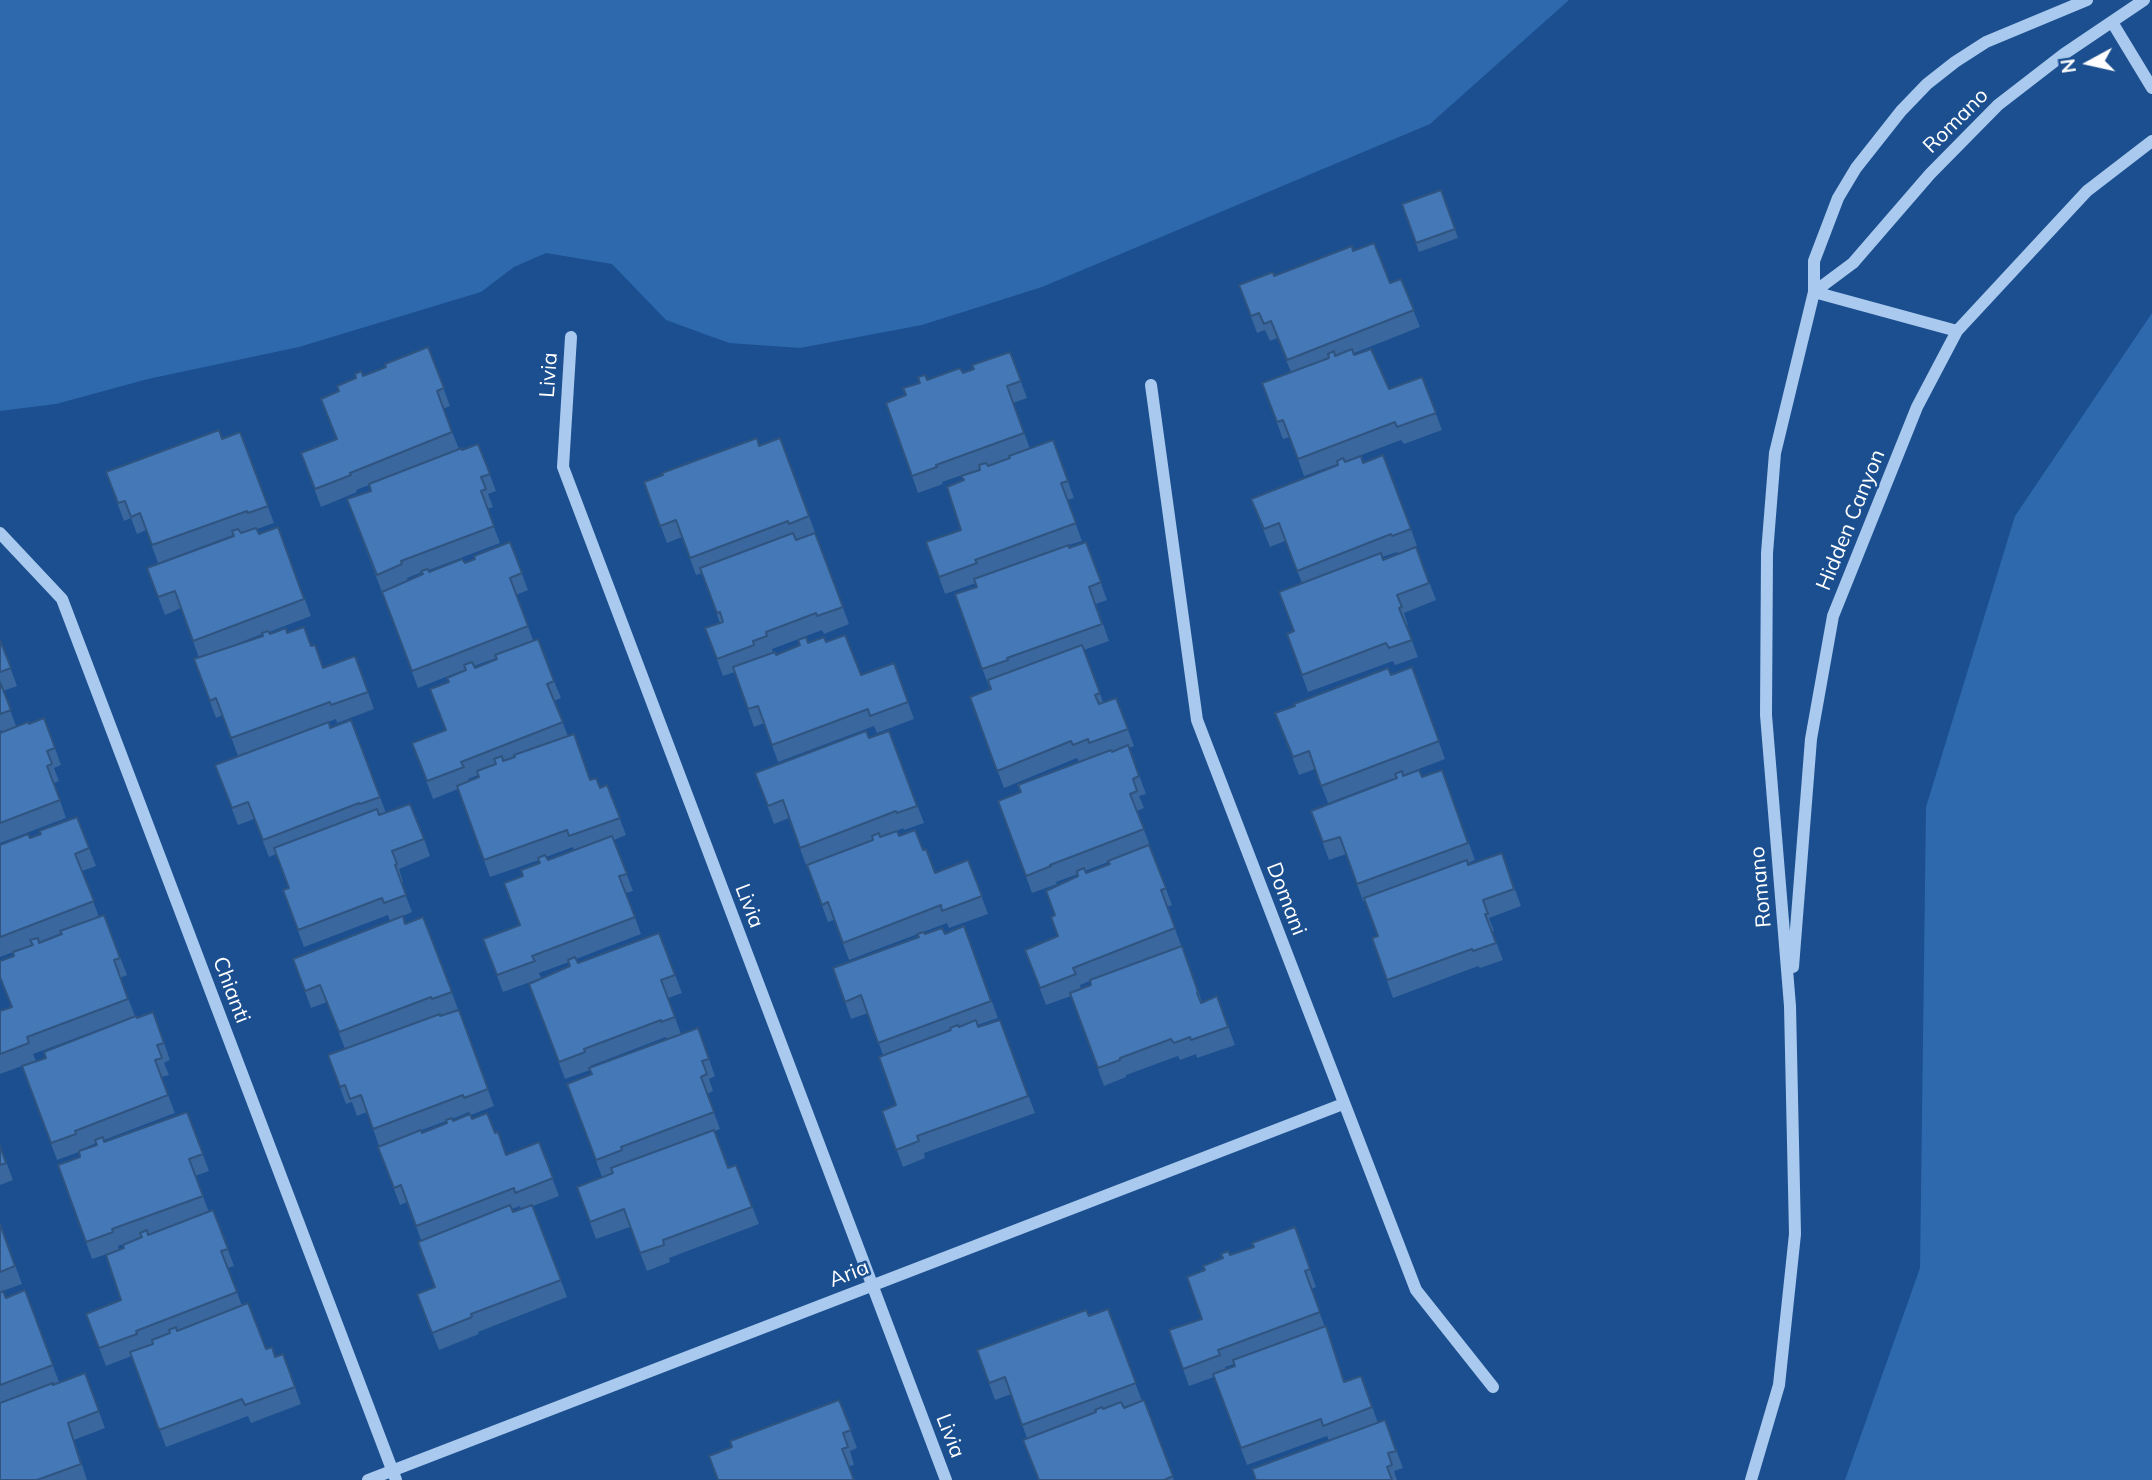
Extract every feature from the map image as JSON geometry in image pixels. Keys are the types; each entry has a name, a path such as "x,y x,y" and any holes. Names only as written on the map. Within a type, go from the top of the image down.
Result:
{"street":[{"name":"Romano","path":"1751,1480 1779,1385 1795,1234 1790,1006 1766,715 1767,553 1775,453 1814,292 1814,261 1838,198 1856,168 1901,111 1927,84 1986,42 2087,0"},
{"name":"Romano","path":"1814,292 1853,263 1930,174 1998,105 2064,54 2144,0"},
{"path":"2112,22 2152,88"},
{"name":"Hidden Canyon","path":"1790,1006 1811,739 1833,616 1917,407 1957,331 2087,191 2152,141"},
{"path":"1814,292 1957,331"},
{"name":"Livia","path":"571,337 563,467 946,1480"},
{"name":"Domani","path":"1151,385 1197,720 1416,1290 1493,1387"},
{"name":"Chianti","path":"0,533 62,599 394,1475"},
{"name":"Aria","path":"368,1480 394,1475 872,1285 1343,1104"}],"shaded area":[{"path":"0,0 1569,0 1430,124 1042,287 922,325 800,348 729,343 666,320 612,264 546,253 514,267 481,292 299,347 148,379 56,404 0,411"},
{"path":"2152,313 2152,1480 1845,1480 1920,1268 1926,807 2015,516"}],"building":[{"path":"1441,190 1455,229 1416,243 1402,204"},
{"path":"1374,243 1390,283 1401,279 1414,310 1287,360 1271,321 1264,324 1259,313 1251,316 1239,285 1273,272 1274,276 1352,246 1353,251"},
{"path":"428,347 444,388 437,391 452,432 315,489 301,453 337,439 321,399 339,391 337,386 356,378 355,374 361,371 363,376"},
{"path":"1352,349 1354,355 1371,349 1389,389 1422,377 1436,413 1397,427 1395,422 1298,459 1283,420 1277,422 1262,383 1329,358 1328,354 1334,351 1335,356"},
{"path":"1010,352 1021,381 1007,386 1024,433 912,476 886,403 906,395 903,388 920,383 918,377 925,375 927,380 960,368 963,373 974,369 972,365"},
{"path":"219,430 222,439 240,432 268,506 152,545 140,513 131,517 125,501 118,503 106,472"},
{"path":"757,438 759,446 780,438 809,516 789,524 788,521 690,558 676,520 660,526 644,482"},
{"path":"1053,440 1068,481 1061,483 1076,523 975,560 977,563 939,577 926,542 961,530 947,487 964,480 961,476 980,470 979,465 986,463 988,466"},
{"path":"478,444 490,474 481,477 486,489 481,491 494,526 401,561 402,564 377,575 347,499 371,491 369,484"},
{"path":"1383,455 1411,529 1392,536 1391,534 1297,571 1279,523 1264,529 1251,499 1338,465 1337,461 1343,458 1345,462 1361,456 1363,463"},
{"path":"278,527 304,599 193,641 175,591 158,597 147,568 234,536 232,531 238,529 241,533 256,528 259,534"},
{"path":"793,533 796,540 815,533 843,607 817,616 816,613 766,632 767,636 753,641 754,645 717,659 705,628 723,622 700,568"},
{"path":"510,542 522,573 510,578 528,626 412,671 382,592 423,574 421,571 428,569 429,572 462,559 465,563 475,559 474,556"},
{"path":"1086,542 1101,582 1089,587 1102,624 982,669 955,594 977,587 974,579 1069,545 1069,548"},
{"path":"1416,547 1429,583 1397,595 1402,607 1399,608 1412,640 1389,648 1386,643 1302,675 1287,634 1294,631 1279,592 1381,553 1383,560"},
{"path":"304,627 311,646 315,645 323,668 355,656 368,692 331,705 330,702 231,738 216,698 210,701 194,659 263,636 262,633 268,631 270,634 286,628 287,633"},
{"path":"845,635 861,675 894,663 908,702 870,716 868,709 772,745 758,706 748,709 733,667 775,652 776,655 800,645 798,640 806,637 808,643 824,637 826,642"},
{"path":"538,639 554,681 547,684 563,722 461,762 464,767 427,781 412,743 446,730 430,689 449,682 447,678 466,670 464,665 472,662 475,668 497,659 495,655"},
{"path":"0,640 11,668 0,672"},
{"path":"1082,645 1100,693 1095,695 1099,704 1116,698 1128,729 1089,743 1088,739 1073,745 1071,741 997,771 970,697 991,689 988,680"},
{"path":"1412,667 1439,741 1321,786 1309,751 1293,757 1275,713 1388,668 1391,675"},
{"path":"0,682 11,710 0,714"},
{"path":"44,718 55,748 47,751 52,764 47,766 60,800 0,823 0,733"},
{"path":"351,720 380,797 263,840 248,802 232,808 215,765 329,722 330,728"},
{"path":"866,731 869,738 889,731 917,806 897,813 896,811 800,848 783,800 768,806 755,773"},
{"path":"574,734 590,780 596,778 600,788 607,785 620,818 569,836 567,830 484,860 457,786 479,777 477,771 496,764 494,759 502,756 503,761"},
{"path":"1128,745 1139,776 1133,779 1137,791 1130,794 1144,829 1026,876 998,801 1021,792 1018,785"},
{"path":"1419,770 1422,777 1442,770 1468,843 1357,884 1340,837 1323,842 1311,811 1397,778 1395,774 1402,771 1403,776"},
{"path":"410,804 424,839 392,851 406,895 384,903 382,898 298,930 283,890 289,888 274,848 377,809 379,815"},
{"path":"77,817 89,848 75,854 94,901 0,937 0,845 28,834 30,838 41,834 39,831"},
{"path":"915,830 935,873 968,860 982,896 942,911 941,905 843,943 828,902 822,905 807,865 873,840 872,836 879,833 880,837 897,831 899,836"},
{"path":"612,836 627,874 619,876 635,917 532,956 535,961 497,975 483,939 520,925 504,883 523,876 521,870 540,863 538,858 545,855 548,860"},
{"path":"1149,845 1166,888 1161,890 1175,928 1073,968 1076,974 1040,988 1025,950 1058,936 1051,917 1055,915 1046,891 1078,876 1077,871 1084,868 1086,873"},
{"path":"1502,853 1514,889 1483,900 1488,914 1485,914 1496,943 1387,980 1372,938 1378,936 1364,898 1467,860 1468,865"},
{"path":"104,915 120,958 114,960 128,999 27,1037 29,1043 0,1054 0,1011 12,1007 0,977 0,961 14,956 13,952 33,945 30,940 38,938 39,943 62,934 60,931"},
{"path":"403,916 405,924 423,917 452,992 432,999 431,997 339,1032 320,985 305,991 293,959"},
{"path":"964,926 991,1001 878,1043 861,995 845,1002 833,968 919,937 917,934 942,928 945,934"},
{"path":"659,933 675,975 661,980 675,1017 584,1049 585,1052 559,1062 529,984 570,966 568,960 575,957 578,963"},
{"path":"1182,946 1201,1003 1217,996 1228,1027 1191,1040 1190,1037 1174,1043 1171,1039 1098,1068 1070,993 1091,985 1090,980"},
{"path":"459,1010 488,1089 464,1098 463,1095 373,1129 361,1095 350,1099 345,1085 340,1087 328,1055 440,1014"},
{"path":"153,1012 164,1043 157,1045 162,1058 155,1060 168,1095 51,1143 22,1066 46,1058 44,1052 136,1016 137,1018"},
{"path":"976,1020 978,1027 1000,1020 1028,1096 917,1136 919,1141 896,1150 882,1111 896,1105 879,1057"},
{"path":"698,1028 709,1059 702,1061 707,1074 701,1077 714,1112 621,1147 622,1150 596,1160 567,1084 592,1074 589,1068"},
{"path":"187,1112 203,1154 189,1159 203,1196 112,1229 113,1232 86,1242 58,1165 80,1157 79,1151 97,1145 95,1140 103,1137 104,1142"},
{"path":"487,1113 495,1133 498,1132 506,1155 539,1142 553,1178 515,1193 514,1188 416,1226 401,1185 394,1188 378,1147 421,1130 422,1133 447,1123 446,1120 452,1118 453,1121 470,1114 472,1119"},
{"path":"714,1130 728,1168 736,1165 752,1207 663,1240 664,1245 640,1253 624,1209 590,1222 577,1187 613,1173 611,1168"},
{"path":"0,1146 6,1163 0,1165"},
{"path":"510,1205 513,1212 532,1205 561,1280 471,1314 472,1317 432,1333 417,1294 435,1287 418,1242"},
{"path":"213,1210 228,1249 221,1251 237,1292 99,1348 86,1314 121,1300 106,1255 124,1248 123,1245 142,1237 140,1233 147,1230 148,1235"},
{"path":"0,1224 15,1266 0,1272"},
{"path":"1295,1227 1310,1269 1305,1271 1320,1312 1218,1350 1220,1355 1183,1369 1169,1330 1202,1319 1187,1277 1205,1270 1203,1266 1223,1258 1221,1254 1228,1251 1230,1255 1254,1247 1252,1243"},
{"path":"25,1290 53,1365 0,1385 0,1293 3,1291 6,1298"},
{"path":"248,1303 266,1349 272,1347 275,1357 283,1354 295,1387 245,1405 242,1399 159,1430 130,1352 153,1344 152,1340 170,1333 169,1330 176,1327 177,1331"},
{"path":"1108,1309 1136,1383 1022,1425 1005,1377 989,1383 977,1350 1086,1310 1089,1316"},
{"path":"1326,1326 1344,1382 1361,1376 1372,1407 1323,1426 1321,1419 1241,1448 1213,1374 1235,1366 1233,1360"},
{"path":"85,1373 99,1411 68,1423 81,1464 37,1480 0,1480 0,1403"},
{"path":"839,1400 851,1430 843,1433 848,1447 842,1449 854,1480 718,1480 709,1456 732,1447 730,1441"},
{"path":"1144,1400 1173,1476 1164,1480 1039,1480 1023,1440 1096,1412 1095,1410 1102,1407 1103,1409 1121,1402 1124,1408"},
{"path":"1385,1420 1396,1451 1388,1453 1392,1465 1387,1467 1392,1480 1256,1480 1252,1469"}]}
